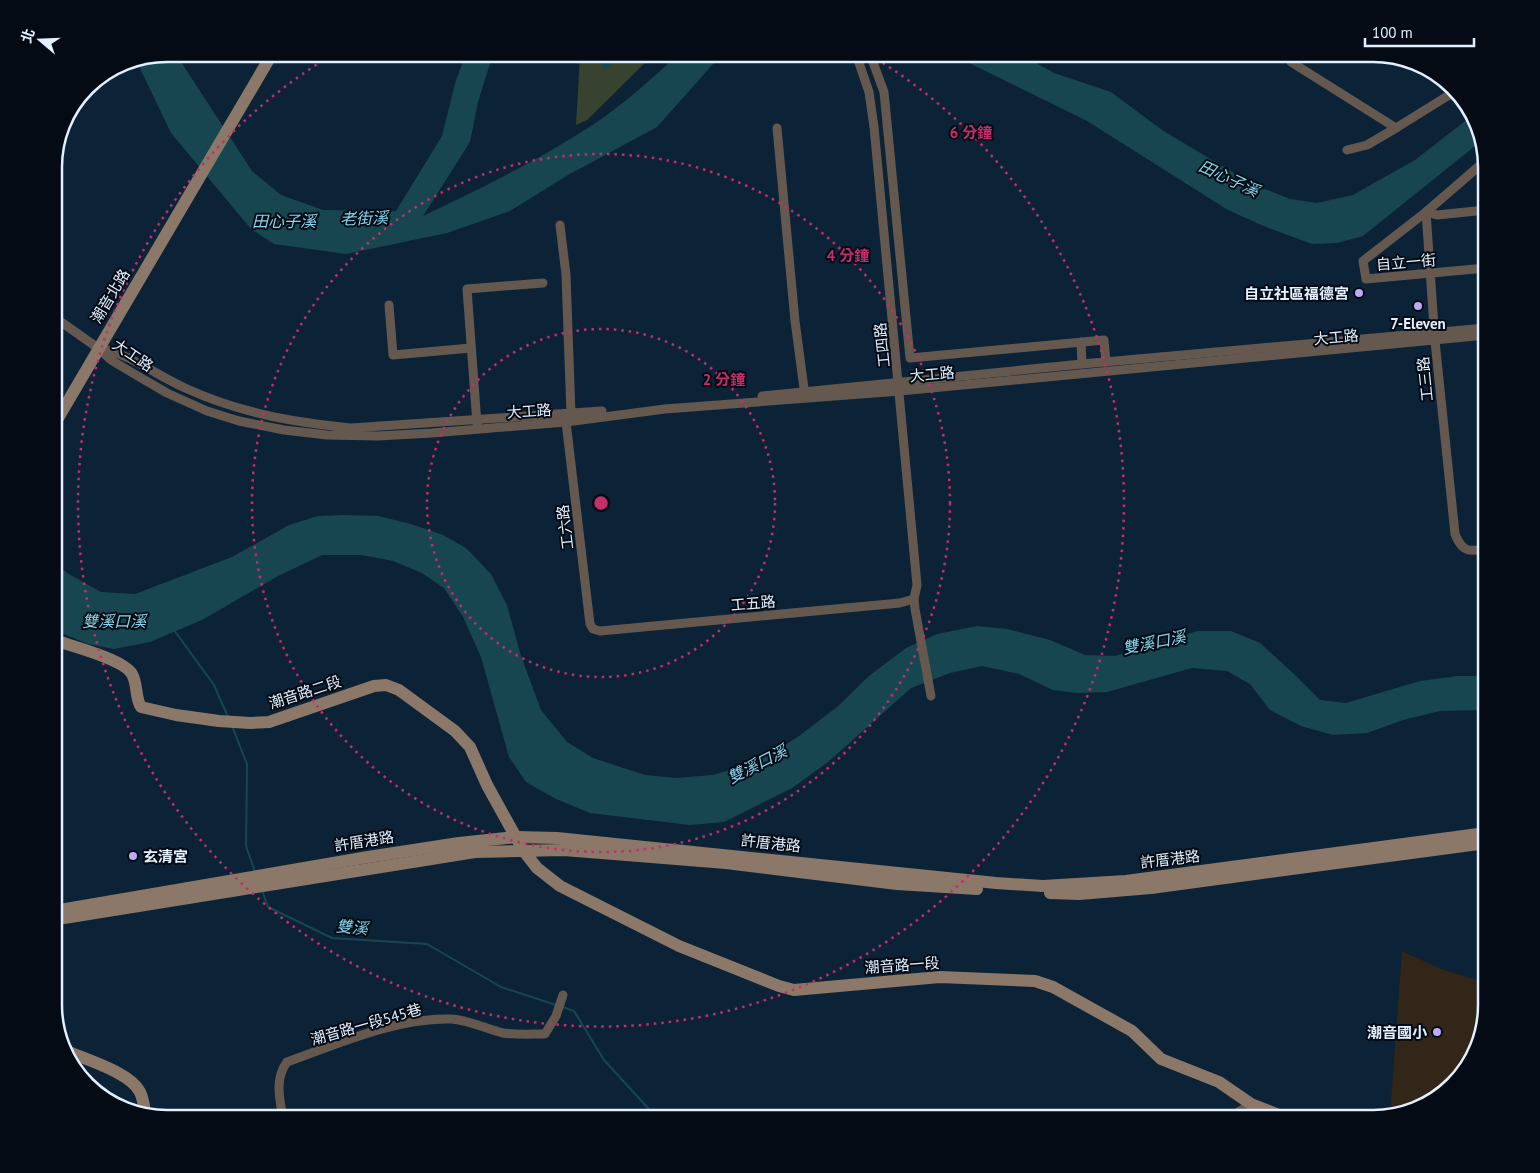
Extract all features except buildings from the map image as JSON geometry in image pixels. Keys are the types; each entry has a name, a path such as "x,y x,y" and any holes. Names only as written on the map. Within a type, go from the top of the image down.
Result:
{"street":[{"name":"工四路","path":"859,62 869,92 917,585 914,599 930,693"},
{"path":"873,62 884,92 910,358 1104,340 1106,362"},
{"path":"1291,62 1396,128"},
{"name":"潮音北路","path":"63,409 267,63"},
{"path":"1347,150 1367,145 1449,95"},
{"path":"777,128 804,396"},
{"path":"1426,212 1478,167"},
{"path":"1426,212 1437,215 1478,211"},
{"name":"自立一街","path":"1426,212 1363,261 1366,279 1478,269"},
{"name":"工三路","path":"1426,212 1435,338 1455,534 1464,549 1478,550"},
{"name":"工六路","path":"560,226 566,275 568,418 590,624 594,628"},
{"path":"477,424 467,289 543,284"},
{"path":"389,306 393,355 471,348"},
{"name":"大工路","path":"63,323 98,348 111,360 167,393 207,411 239,421 284,430 327,435 378,436 477,424 568,418 1435,338 1478,330"},
{"name":"大工路","path":"899,387 1082,364 1478,335"},
{"path":"1081,342 1082,364"},
{"name":"工五路","path":"594,628 600,631 900,603 914,599"},
{"name":"潮音路二段","path":"63,643 103,656 131,671 138,691 138,702 141,707 176,715 219,721 269,722 374,686 386,686 400,690 454,731 470,747 487,785 520,844"},
{"name":"許厝港路","path":"63,910 475,852 520,844 564,850 716,863 897,884 1022,888 1079,894 1151,888 1478,834"},
{"name":"潮音路一段","path":"520,844 537,868 560,886 679,946 779,986 794,990 940,977 1035,980 1053,987 1132,1031 1161,1059 1218,1082 1251,1104 1266,1110"},
{"name":"許厝港路","path":"1346,857 1478,844"},
{"name":"許厝港路","path":"63,918 260,881"},
{"name":"潮音路一段545巷","path":"281,1110 278,1088 281,1070 286,1062 347,1040 430,1019 454,1020 504,1033 545,1034 560,1002"},
{"path":"75,1055 122,1075 134,1084 140,1093 144,1107"},
{"path":"1241,1110 1251,1104"}],"shaded area":[{"path":"580,63 645,63 587,120 576,125"},
{"name":"潮音國小","path":"1402,951 1441,969 1478,981 1478,1006 1474,1033 1467,1052 1447,1080 1419,1100 1390,1109"}],"water":[{"name":"田心子溪","path":"968,62 1035,62 1054,73 1111,92 1162,130 1252,184 1290,199 1317,203 1353,195 1415,160 1466,120 1475,146 1363,236 1337,243 1312,244 1266,227 1228,210 1087,121"},
{"path":"160,63 182,63 252,171 281,195 323,210 396,211 442,136 456,80 463,63 490,63 478,102 470,142 423,216 508,174 591,126 625,101 669,63 714,63 657,127 568,175 510,211 447,233 346,254 274,244 251,229 171,133 139,67"},
{"path":"602,63 614,63 604,70"},
{"name":"雙溪口溪","path":"318,516 378,516 411,524 443,535 466,548 491,574 507,605 521,656 541,710 567,742 593,758 645,775 677,778 712,775 738,768 772,754 837,707 869,676 906,648 937,634 977,626 1007,629 1050,640 1085,655 1115,656 1197,631 1231,631 1260,643 1320,700 1346,703 1420,681 1458,676 1478,676 1478,710 1440,711 1403,720 1367,733 1333,735 1301,726 1270,710 1250,684 1227,671 1192,668 1107,692 1077,693 1053,690 1019,674 982,666 950,673 911,688 828,762 792,788 724,822 690,825 590,813 556,799 526,782 509,757 481,657 463,617 444,588 422,573 393,561 361,555 322,555 278,576 202,620 150,642 114,649 88,644 63,634 63,570 101,592 135,594 232,557 289,525"}],"waterway":[{"name":"雙溪","path":"174,630 214,685 228,717"},
{"name":"雙溪","path":"232,726 247,764 246,846 255,872"},
{"name":"雙溪","path":"262,890 268,907 332,938 427,944 501,987 556,1005"},
{"name":"雙溪","path":"562,1007 574,1011 604,1060 650,1110"}],"place":[{"name":"自立社區福德宮","path":"1359,293"},
{"name":"7-Eleven","path":"1418,306"},
{"name":"玄清宮","path":"133,856"},
{"name":"潮音國小","path":"1437,1032"}],"water label":[{"name":"老街溪","path":"364,218"}]}
